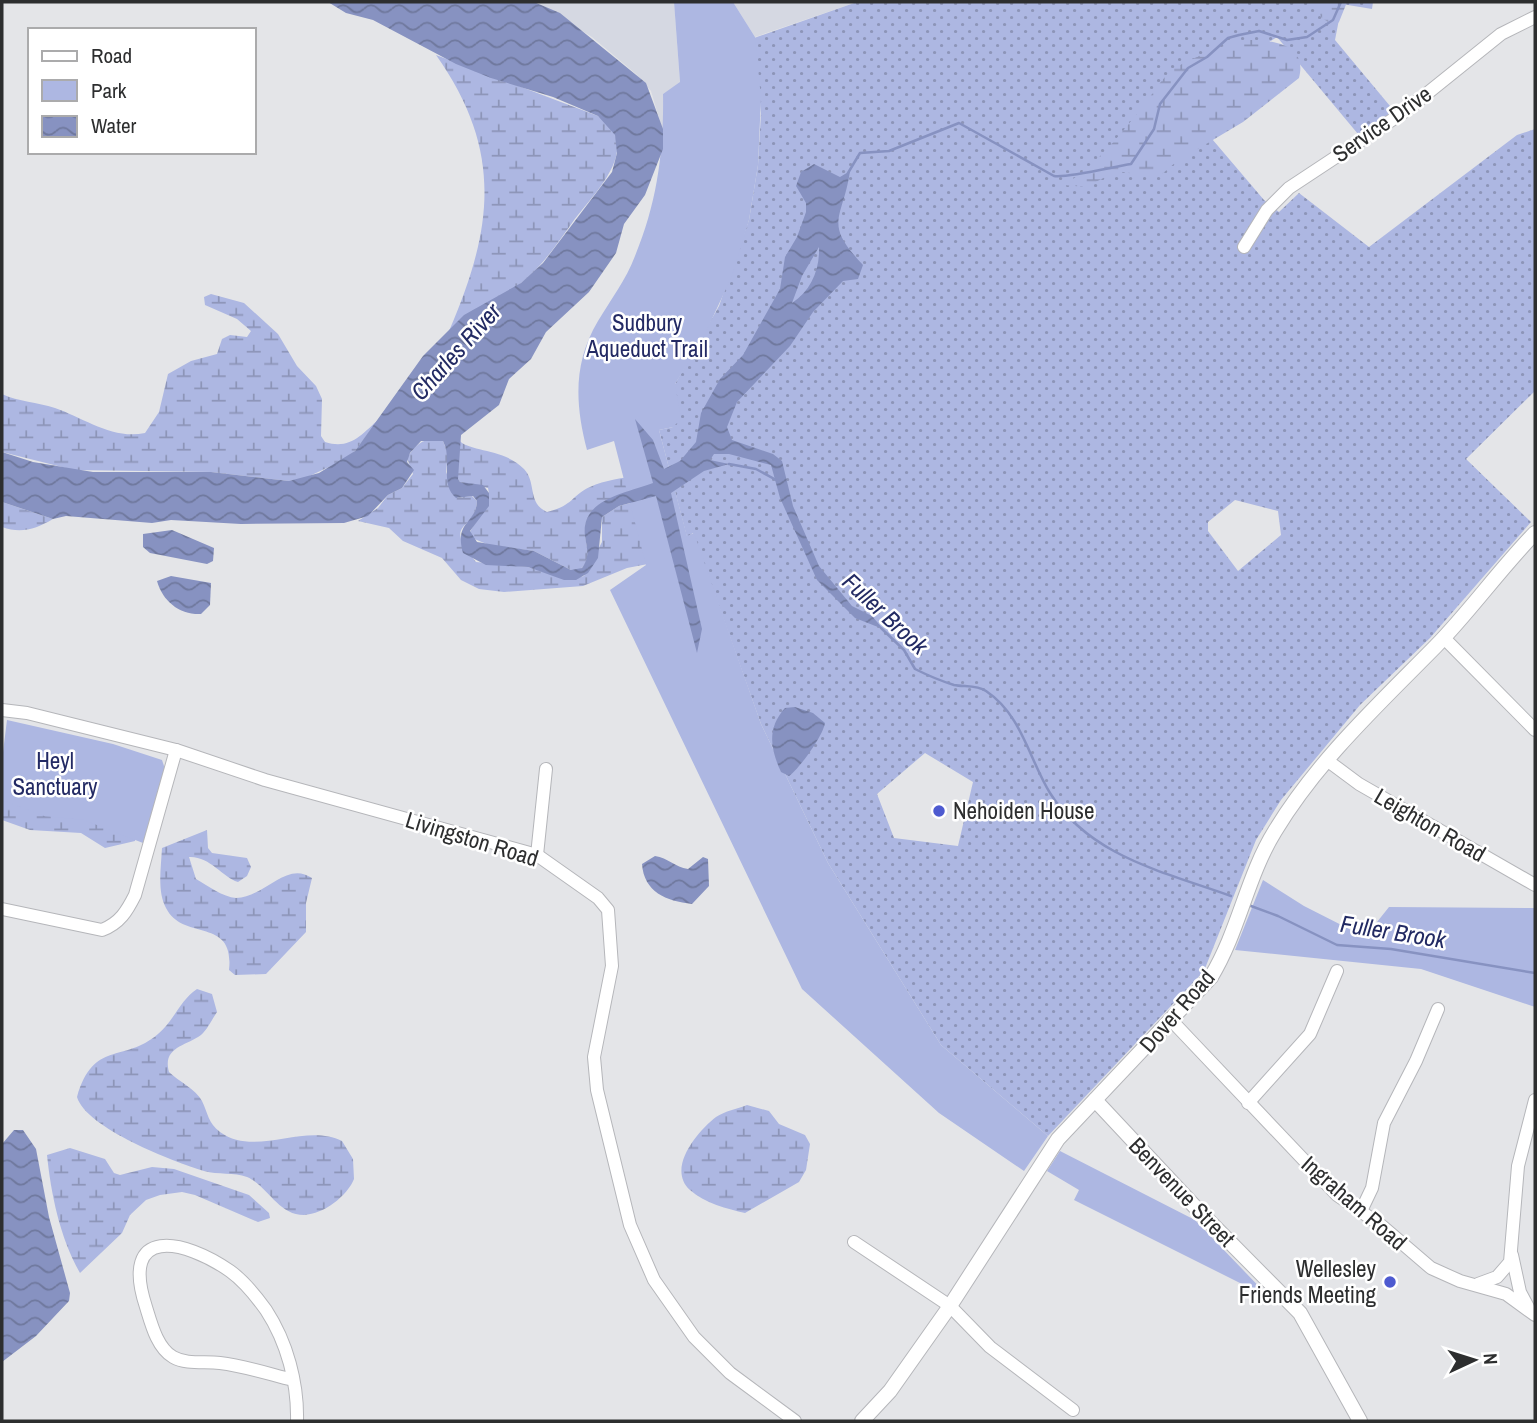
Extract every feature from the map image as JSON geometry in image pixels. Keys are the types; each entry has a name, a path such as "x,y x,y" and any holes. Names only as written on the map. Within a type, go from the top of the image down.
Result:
{"street":[{"name":"Service Drive","path":"1244,247 1266,210 1289,188 1404,113 1494,38 1535,17"},
{"name":"Dover Road","path":"862,1421 890,1391 950,1306 1051,1149 1216,969 1269,841 1328,761 1372,708 1444,638 1535,535"},
{"path":"1444,638 1535,730"},
{"name":"Livingston Road","path":"2,710 27,713 176,750 265,780 537,855 582,884 608,910 612,967 594,1057 597,1090 630,1225 664,1297 703,1347 730,1373 795,1421"},
{"path":"2,909 102,930 114,925 126,912 135,895 176,750"},
{"name":"Leighton Road","path":"1328,761 1359,784 1535,885"},
{"path":"537,855 546,769"},
{"path":"1248,1102 1310,1034 1337,971"},
{"path":"1361,1211 1372,1188 1384,1123 1416,1061 1438,1009"},
{"name":"Ingraham Road","path":"1172,1020 1324,1183 1430,1268 1506,1294 1533,1312"},
{"name":"Benvenue Street","path":"1095,1100 1196,1209 1300,1313 1360,1421"},
{"path":"1474,1284 1492,1280 1502,1273 1510,1262 1517,1166 1535,1100"},
{"path":"854,1242 950,1306 997,1352 1073,1410"},
{"path":"293,1380 232,1365 183,1361 167,1353 150,1318 140,1284 139,1268 145,1254 158,1245 178,1245 206,1256 237,1277 265,1308 277,1329 293,1380 297,1415"},
{"path":"1512,1253 1522,1299 1533,1312"}],"shaded area":[{"path":"534,2 674,2 680,83 663,94 664,135 651,91 636,74 592,37"},
{"path":"733,2 857,2 755,37"}],"green space":[{"name":"Sudbury Aqueduct Trail","path":"674,2 733,2 755,37 761,98 758,165 749,220 732,276 704,336 675,384 681,419 673,427 659,430 687,536 694,533 761,724 828,863 941,1045 1048,1136 1024,1171 939,1113 802,989 610,590 646,565 614,441 587,450 580,416 580,368 590,337 631,265 649,216 658,176 663,94 680,82"},
{"path":"857,2 1373,2 1372,9 1342,4 1335,40 1395,112 1358,134 1277,37 1178,99 1264,200 1279,212 1299,193 1369,247 1517,135 1535,129 1535,391 1466,459 1531,522 1430,638 1360,705 1281,800 1256,840 1204,971 1048,1136 941,1045 828,863 761,724 693,533 687,537 659,430 673,427 675,384 719,306 749,220 758,165 761,113 754,38","holes":["1235,500 1278,511 1281,535 1238,571 1208,531 1208,522","925,753 973,782 958,846 894,838 877,794"]},
{"path":"1312,2 1347,2 1339,22 1334,26 1322,18"},
{"path":"1245,40 1276,43 1293,51 1300,66 1299,78 1243,122 1176,162 1162,174 1140,175 1117,171 1086,187 1063,185 1087,168 1109,147 1171,71 1206,53"},
{"path":"436,55 598,116 611,128 617,142 616,156 602,185 542,263 520,284 475,310 449,331 475,258 485,191 482,158 473,124 458,90"},
{"path":"211,294 244,303 278,334 297,366 316,386 322,399 321,436 325,442 341,444 355,440 379,419 355,451 344,460 303,479 289,481 211,472 74,470 2,452 2,394 55,408 110,431 145,433 159,412 168,374 191,361 217,354 222,339 230,335 247,337 251,331 237,319 205,305 204,297"},
{"path":"436,439 443,441 448,454 446,472 457,498 472,496 477,501 475,511 460,533 466,549 476,562 528,567 570,580 584,576 602,542 602,517 619,506 646,499 648,564 627,568 583,586 504,592 479,589 461,580 442,558 403,541 389,528 358,521 378,508 388,495 402,488 413,474 407,458 422,442"},
{"path":"459,440 470,447 516,462 528,474 534,498 547,512 562,507 590,487 608,481 640,475 637,489 609,500 590,514 585,527 587,560 578,571 571,570 534,551 489,545 472,538 470,532 487,506 489,495 488,488 460,482 457,478"},
{"path":"2,502 53,519 28,529 2,527"},
{"name":"Heyl Sanctuary","path":"7,720 113,744 162,760 165,769 143,843 84,820 44,816 2,800 2,760"},
{"path":"2,786 136,835 135,841 105,848 81,833 30,830 2,820"},
{"path":"207,830 208,848 212,853 247,858 251,867 247,876 238,882 210,863 189,857 196,879 221,893 236,898 256,892 284,876 302,874 312,878 306,903 306,932 266,974 235,975 229,970 229,953 224,942 174,918 163,901 160,879 162,848"},
{"path":"1263,880 1304,906 1365,937 1389,907 1535,908 1535,1007 1421,969 1235,950"},
{"path":"197,989 212,994 217,1012 201,1035 172,1052 169,1057 169,1072 199,1097 216,1129 234,1139 249,1142 312,1135 342,1141 353,1159 354,1179 346,1192 327,1208 312,1214 295,1214 247,1177 204,1171 153,1152 113,1132 84,1109 77,1097 92,1067 101,1059 145,1043 158,1034"},
{"path":"747,1105 769,1111 779,1124 805,1135 810,1144 806,1170 799,1182 745,1213 702,1199 683,1181 681,1171 687,1150 709,1123 720,1115"},
{"path":"70,1148 105,1159 114,1173 120,1175 152,1167 174,1169 249,1195 269,1213 270,1218 258,1222 182,1192 160,1195 146,1200 130,1215 122,1233 80,1273 57,1216 47,1155"},
{"path":"1060,1151 1195,1220 1270,1298 1074,1200 1079,1190 1047,1171"}],"water":[{"name":"Charles River","path":"328,2 534,2 560,13 646,83 663,129 663,149 645,195 624,224 616,253 589,292 546,332 531,359 509,379 499,405 461,435 458,479 460,482 483,485 489,493 489,506 470,531 477,542 534,551 571,570 582,568 587,556 585,524 590,514 607,499 653,483 635,419 653,440 664,469 680,461 696,442 701,413 720,379 743,355 780,289 785,257 797,237 806,212 806,203 796,186 801,172 814,164 840,177 850,171 838,220 843,239 863,265 858,279 843,281 813,312 790,346 737,402 727,427 732,440 773,454 782,461 793,506 819,566 852,606 872,616 883,629 855,618 817,580 780,498 771,465 729,454 714,454 710,460 729,464 704,471 671,493 702,629 697,653 656,496 619,506 602,517 598,558 588,573 576,580 564,580 528,567 486,565 463,553 461,535 476,509 477,501 473,496 456,498 451,492 443,441 421,441 410,453 407,462 414,470 402,488 388,495 368,516 344,523 241,524 171,520 152,523 66,516 53,519 2,502 2,452 33,462 93,472 211,472 289,481 319,473 355,451 423,356 464,315 521,283 543,263 612,172 617,153 615,135 598,116 553,97 456,64 373,20 346,13","holes":["819,247 809,286 792,303 802,276"]},
{"path":"172,530 214,548 213,561 207,564 150,553 143,547 143,534"},
{"path":"171,576 211,583 210,605 201,614 179,610 173,606 163,595 157,581"},
{"path":"795,707 813,713 825,723 810,752 789,776 781,772 774,755 772,738 779,716 785,708"},
{"path":"655,856 688,869 703,857 708,859 709,886 692,904 665,897 652,888 644,874 642,864"},
{"path":"14,1130 23,1130 36,1149 49,1217 70,1293 69,1301 36,1336 2,1362 2,1144"}],"waterway":[{"path":"848,173 860,153 889,151 959,123 1054,176 1131,164 1154,129 1160,104 1188,68 1207,57 1228,38 1239,35 1259,31 1287,40 1307,37 1333,20 1341,2"},
{"name":"Fuller Brook","path":"729,464 756,469 778,481"},
{"name":"Fuller Brook","path":"881,628 904,650 915,669 954,685 982,689 998,701 1017,725 1050,793 1086,833 1131,860 1231,896"},
{"name":"Fuller Brook","path":"1251,906 1337,945 1391,949 1535,973"}],"place":[{"name":"Nehoiden House","path":"939,811"},
{"name":"Wellesley Friends Meeting","path":"1390,1282"}]}
